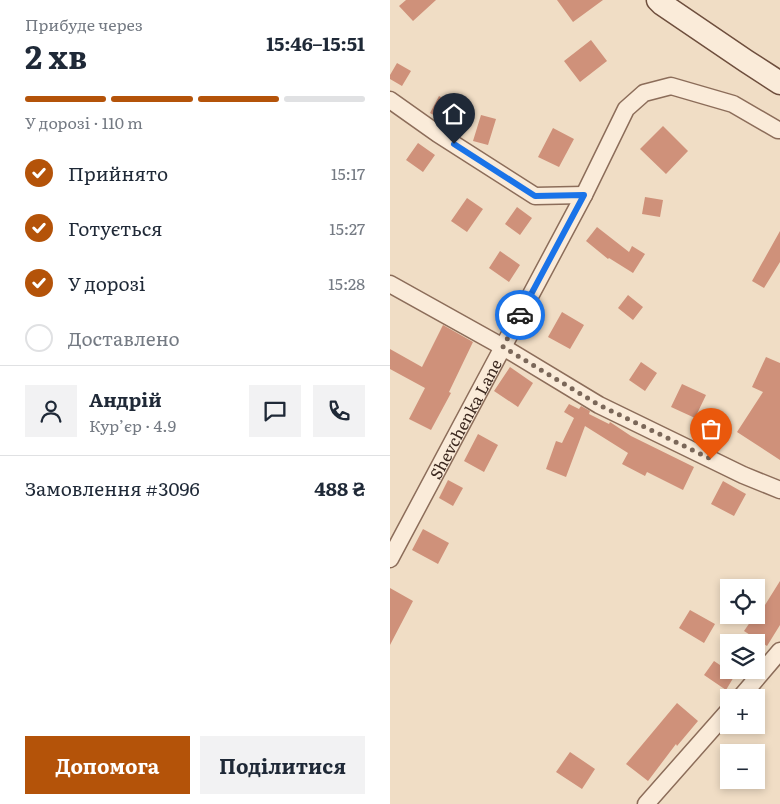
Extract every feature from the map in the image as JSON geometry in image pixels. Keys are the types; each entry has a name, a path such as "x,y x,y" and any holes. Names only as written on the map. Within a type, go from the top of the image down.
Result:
{"street":[{"path":"661,1 746,61 780,82"},
{"name":"Shevchenka Lane","path":"390,559 584,195 626,109 644,93 672,86 733,104 780,130"},
{"path":"390,100 438,134 535,196 584,195"},
{"path":"390,284 503,347 599,405 744,475 780,490"},
{"path":"748,689 780,651"},
{"path":"646,804 720,720"}],"building":[{"path":"406,0 436,0 413,21 399,6"},
{"path":"557,0 603,0 573,22"},
{"path":"591,40 607,61 580,82 564,61"},
{"path":"397,63 411,71 402,86 390,79 390,75"},
{"path":"439,96 461,108 452,125 430,113"},
{"path":"481,115 496,119 488,145 473,141"},
{"path":"663,126 688,151 666,174 640,149"},
{"path":"553,128 574,139 559,167 538,157"},
{"path":"418,143 435,155 423,172 406,160"},
{"path":"645,197 663,200 660,217 642,214"},
{"path":"467,198 483,209 467,232 451,221"},
{"path":"517,207 532,218 520,235 505,224"},
{"path":"597,227 629,252 632,246 645,254 633,273 608,259 586,241"},
{"path":"780,231 780,262 764,288 752,281"},
{"path":"500,251 520,265 509,282 489,268"},
{"path":"628,295 643,307 633,320 618,308"},
{"path":"562,312 584,325 570,349 548,337"},
{"path":"443,325 473,342 449,392 451,393 431,430 409,419 425,388 390,369 390,349 422,367"},
{"path":"766,357 780,363 780,460 737,432 763,392 752,387"},
{"path":"641,362 657,373 645,391 629,380"},
{"path":"510,367 533,383 518,407 494,391"},
{"path":"682,384 706,395 695,418 671,407"},
{"path":"569,404 579,409 581,406 590,411 589,414 609,424 610,422 631,436 694,467 683,490 647,472 645,476 622,464 628,453 585,426 566,477 546,469 556,441 562,443 574,418 564,412"},
{"path":"478,434 498,445 484,472 464,461"},
{"path":"448,480 463,488 453,506 439,498"},
{"path":"723,481 746,494 734,516 711,504"},
{"path":"423,529 449,543 438,564 412,550"},
{"path":"780,581 780,625 767,646 765,645 765,634 749,634 744,631 749,624 765,624 765,605"},
{"path":"390,588 413,601 390,645"},
{"path":"690,610 715,624 704,643 679,628"},
{"path":"714,661 720,665 720,679 733,679 727,689 725,689 704,675"},
{"path":"677,703 698,721 677,746 676,744 648,781 626,764"},
{"path":"570,752 595,769 582,789 556,772"}],"way so far":[{"path":"520,315 503,347 599,405 711,459"}],"route":[{"path":"454,144 535,196 584,195 520,315"}]}
